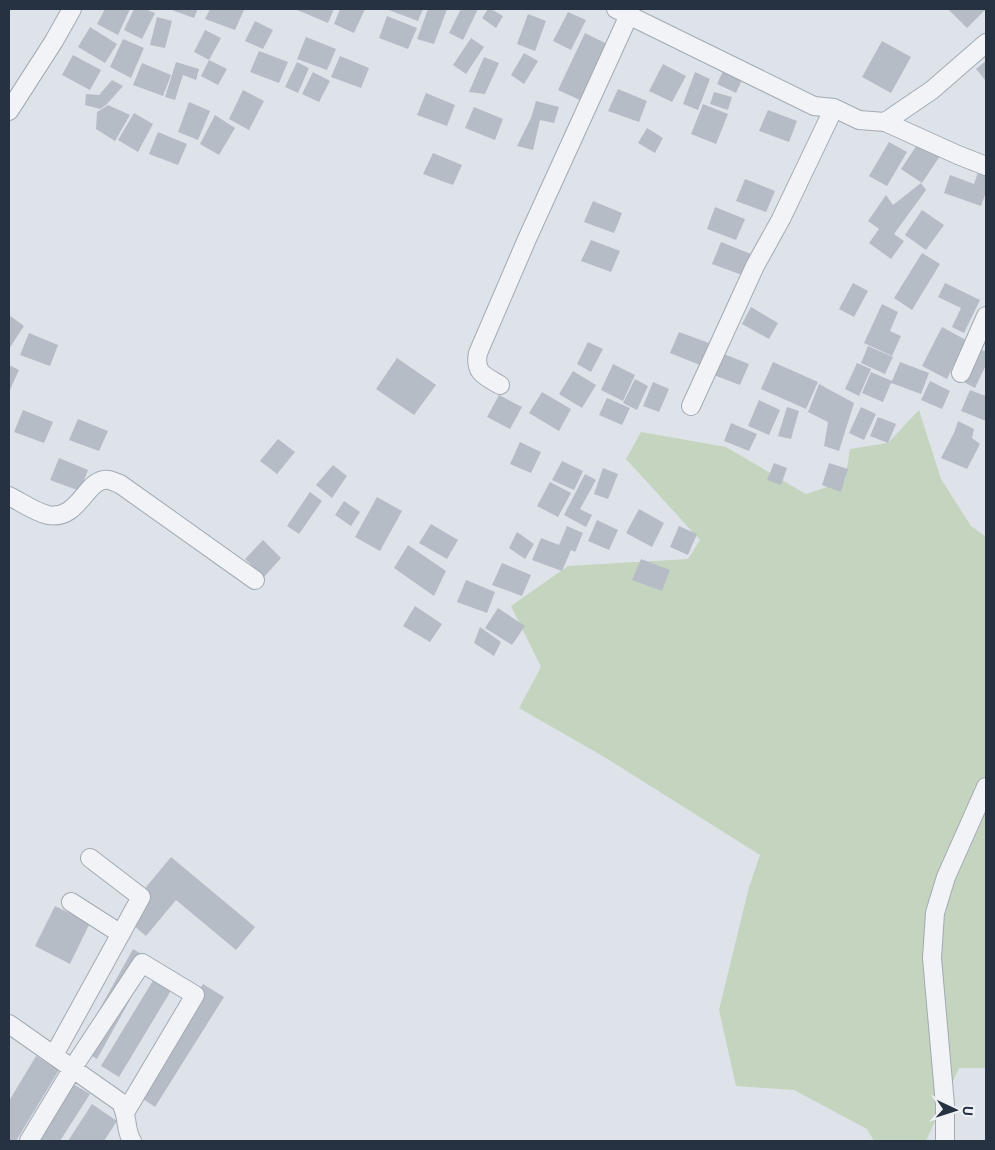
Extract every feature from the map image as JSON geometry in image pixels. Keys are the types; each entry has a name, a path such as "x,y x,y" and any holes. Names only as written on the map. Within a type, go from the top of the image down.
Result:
{"street":[{"path":"9,112 72,9"},
{"path":"500,385 482,375 476,362 478,353 622,12 814,106 834,108 859,120 885,122 958,156 986,166"},
{"path":"885,122 932,90 986,43"},
{"path":"691,406 755,266 781,219 834,108"},
{"path":"961,373 986,316"},
{"path":"9,496 48,515 60,515 74,508 96,483 107,479 120,484 255,580"},
{"path":"945,1141 945,1105 932,958 935,913 946,877 986,787"},
{"path":"54,1055 141,897 90,858"},
{"path":"72,902 121,934"},
{"path":"29,1141 75,1064 142,962 195,995 126,1110"},
{"path":"10,1027 54,1055 75,1064 120,1102 126,1110 128,1139"}],"green space":[{"path":"919,410 941,479 971,526 986,537 986,1068 959,1068 926,1141 874,1141 867,1129 794,1090 736,1086 719,1010 749,887 760,855 606,758 519,708 541,667 511,606 568,566 688,559 700,540 626,459 641,432 726,447 806,494 845,481 850,449 888,443"}],"building":[{"path":"105,9 130,9 118,35 97,24"},
{"path":"134,9 145,9 155,13 142,39 124,30"},
{"path":"169,9 198,9 194,18"},
{"path":"210,9 244,10 235,30 205,19"},
{"path":"295,9 334,9 328,23"},
{"path":"340,9 365,9 354,33 334,24"},
{"path":"386,9 423,9 418,21"},
{"path":"428,9 447,9 434,44 417,39"},
{"path":"461,9 478,9 463,40 449,33"},
{"path":"488,9 503,16 496,28 482,18"},
{"path":"948,9 986,9 967,28"},
{"path":"568,12 586,20 571,50 553,41"},
{"path":"528,14 546,21 535,51 517,44"},
{"path":"387,16 417,28 408,49 379,38"},
{"path":"157,17 172,21 165,48 150,45"},
{"path":"255,21 273,30 263,49 245,41"},
{"path":"90,27 117,44 105,63 78,47"},
{"path":"205,30 221,38 209,60 194,52"},
{"path":"585,33 609,45 582,101 558,90"},
{"path":"306,37 336,49 327,70 297,59"},
{"path":"471,38 484,47 466,74 453,65"},
{"path":"123,39 144,48 131,78 110,67"},
{"path":"882,41 911,57 891,93 862,77"},
{"path":"259,51 288,62 279,83 250,72"},
{"path":"524,53 538,61 524,84 511,75"},
{"path":"73,55 101,70 90,90 62,75"},
{"path":"340,56 369,68 361,88 331,77"},
{"path":"484,57 499,63 485,94 469,92"},
{"path":"209,60 227,69 218,85 201,76"},
{"path":"986,61 986,79 985,80 976,69"},
{"path":"176,62 199,69 196,80 183,75 175,100 165,97"},
{"path":"297,62 309,68 298,93 285,87"},
{"path":"142,63 171,75 163,96 133,85"},
{"path":"663,64 686,76 672,102 649,91"},
{"path":"723,71 742,80 736,93 717,84"},
{"path":"313,72 330,81 319,102 302,94"},
{"path":"695,72 710,79 698,110 683,104"},
{"path":"112,80 123,86 107,104 100,109 85,105 86,94 99,95"},
{"path":"618,89 647,101 639,122 608,111"},
{"path":"243,90 264,101 249,130 229,119"},
{"path":"714,92 732,97 728,110 710,104"},
{"path":"426,93 455,105 447,126 417,115"},
{"path":"536,101 559,107 554,123 540,120 533,150 517,146 531,118"},
{"path":"189,102 210,111 198,140 178,132"},
{"path":"703,104 728,114 716,144 691,134"},
{"path":"108,105 130,115 115,141 96,129 97,112"},
{"path":"474,107 503,119 495,140 465,128"},
{"path":"768,110 797,121 789,142 759,131"},
{"path":"134,113 153,124 138,152 118,140"},
{"path":"215,115 235,128 219,155 200,144"},
{"path":"647,128 663,138 655,153 638,143"},
{"path":"158,132 187,144 178,165 149,154"},
{"path":"921,139 942,153 922,183 901,169"},
{"path":"889,142 907,152 887,186 869,176"},
{"path":"433,153 462,165 453,185 423,174"},
{"path":"978,172 986,175 986,192 981,206 944,193 950,175 974,184"},
{"path":"745,179 775,191 766,212 736,201"},
{"path":"921,183 926,190 894,234 904,241 891,259 869,243 879,229 868,221 886,195 893,205"},
{"path":"593,201 622,213 614,233 584,222"},
{"path":"715,207 745,219 736,240 707,229"},
{"path":"922,210 944,225 926,250 905,235"},
{"path":"591,240 620,251 611,272 581,261"},
{"path":"721,242 751,254 742,275 712,264"},
{"path":"922,253 940,264 912,310 894,298"},
{"path":"853,283 868,291 854,317 839,309"},
{"path":"945,283 980,300 964,333 952,327 961,308 938,297"},
{"path":"882,304 898,312 890,331 901,336 892,356 864,343"},
{"path":"751,307 778,323 769,339 742,324"},
{"path":"9,315 24,326 9,349"},
{"path":"942,327 966,340 947,379 922,366"},
{"path":"679,332 709,343 700,365 670,353"},
{"path":"29,333 58,345 50,366 20,355"},
{"path":"588,342 603,349 591,372 577,364"},
{"path":"868,346 893,357 885,374 861,363"},
{"path":"975,349 986,351 986,365 975,388 960,380"},
{"path":"719,352 749,364 740,385 711,374"},
{"path":"397,358 436,385 414,415 376,389"},
{"path":"773,362 818,382 806,409 761,389"},
{"path":"900,362 929,373 921,394 891,383 883,402 862,393 871,372 892,381"},
{"path":"857,363 871,369 859,396 845,389"},
{"path":"613,364 635,375 623,401 601,390"},
{"path":"9,365 19,370 9,392"},
{"path":"573,371 596,385 582,408 559,394"},
{"path":"635,379 648,386 637,410 623,403"},
{"path":"930,381 950,391 942,409 921,400"},
{"path":"653,382 669,389 659,412 643,406"},
{"path":"819,384 854,403 839,451 824,446 828,422 808,412"},
{"path":"970,390 986,396 986,421 961,411"},
{"path":"542,392 571,409 559,431 529,413"},
{"path":"499,395 522,407 510,429 487,417"},
{"path":"607,398 630,408 622,425 599,415"},
{"path":"759,400 780,410 769,435 748,426"},
{"path":"787,407 799,411 791,439 778,436"},
{"path":"861,407 876,414 864,440 849,433"},
{"path":"23,410 53,422 44,443 14,432"},
{"path":"878,417 896,424 888,443 870,436"},
{"path":"78,419 108,431 99,451 69,440"},
{"path":"958,421 974,429 972,438 980,444 967,469 941,458"},
{"path":"731,423 757,434 749,451 724,441"},
{"path":"278,439 295,452 277,474 260,461"},
{"path":"520,442 541,452 531,473 510,464"},
{"path":"59,458 88,470 80,491 50,480"},
{"path":"562,461 583,471 574,490 552,480"},
{"path":"774,463 787,468 781,485 767,480"},
{"path":"829,463 848,469 841,492 822,485"},
{"path":"333,465 347,476 332,498 316,485"},
{"path":"603,468 618,474 608,499 594,494"},
{"path":"585,474 596,480 580,509 592,515 586,527 564,515"},
{"path":"550,482 571,493 558,517 537,506"},
{"path":"310,492 322,501 299,534 287,526"},
{"path":"377,497 402,511 380,551 355,537"},
{"path":"344,501 360,512 351,526 335,515"},
{"path":"639,509 664,523 652,547 626,533"},
{"path":"597,520 618,530 609,550 588,541"},
{"path":"431,524 458,540 447,559 419,543"},
{"path":"567,526 583,533 575,552 571,550 562,571 532,560 541,538 559,545"},
{"path":"679,526 697,534 688,555 670,547"},
{"path":"517,532 534,544 525,559 509,548"},
{"path":"263,540 281,558 264,577 245,559"},
{"path":"408,545 446,571 434,596 394,568"},
{"path":"641,559 670,570 662,591 632,580"},
{"path":"502,563 531,575 522,596 492,585"},
{"path":"466,580 495,592 487,613 457,602"},
{"path":"415,606 442,624 430,642 403,626"},
{"path":"498,608 525,626 512,645 485,628"},
{"path":"480,627 501,642 494,656 474,643"},
{"path":"171,857 255,927 236,950 176,900 146,936 122,916"},
{"path":"55,906 90,923 70,964 35,946"},
{"path":"133,949 152,960 97,1059 78,1048"},
{"path":"157,974 175,984 119,1077 101,1066"},
{"path":"203,984 224,997 155,1107 134,1093"},
{"path":"36,1056 59,1070 16,1141 9,1141 9,1101"},
{"path":"73,1084 90,1094 60,1141 37,1141"},
{"path":"92,1104 117,1121 104,1141 68,1141"}]}
